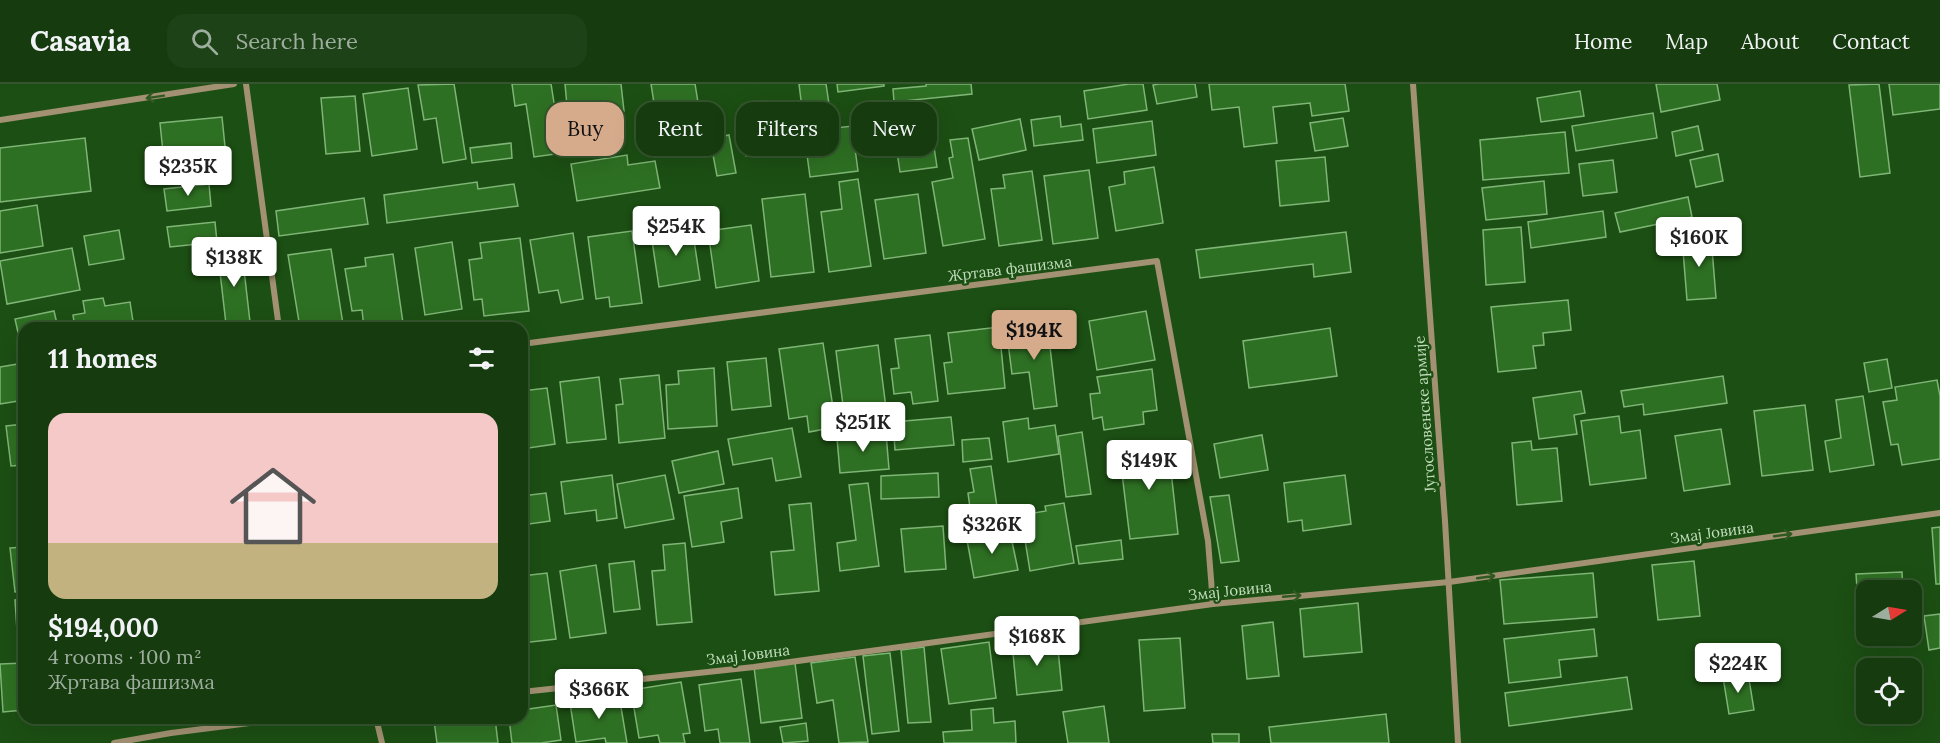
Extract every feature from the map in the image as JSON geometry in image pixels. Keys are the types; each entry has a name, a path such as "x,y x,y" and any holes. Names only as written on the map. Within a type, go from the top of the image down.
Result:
{"street":[{"path":"0,120 234,84"},
{"path":"246,84 278,322"},
{"name":"Југословенске армије","path":"1413,84 1449,582 1458,743"},
{"name":"Жртава фашизма","path":"528,343 1157,261 1208,541 1213,604"},
{"name":"Змај Јовина","path":"528,691 754,667 1213,604 1449,582 1940,513"},
{"path":"114,743 242,724"},
{"path":"377,724 382,743"}],"building":[{"path":"454,84 466,159 443,163 436,118 424,120 418,85"},
{"path":"512,84 551,84 554,102 546,102 546,155 534,157 526,104 515,106"},
{"path":"565,84 621,84 623,102 567,102"},
{"path":"651,84 695,84 698,102 654,102"},
{"path":"799,84 826,84 829,102 801,102"},
{"path":"837,84 884,84 884,86 838,92"},
{"path":"926,84 971,84 972,94 894,102 893,89 926,86"},
{"path":"1143,84 1147,110 1088,119 1084,91"},
{"path":"1195,84 1197,97 1157,104 1153,85"},
{"path":"1209,84 1345,84 1349,111 1312,116 1310,103 1273,107 1277,143 1244,147 1239,107 1212,110"},
{"path":"1656,84 1717,84 1720,100 1661,112"},
{"path":"1879,84 1890,173 1860,177 1849,85"},
{"path":"1889,84 1940,84 1940,109 1893,115"},
{"path":"408,88 417,149 372,156 363,94"},
{"path":"1580,91 1584,116 1541,122 1537,98"},
{"path":"355,96 360,151 326,154 321,98"},
{"path":"1653,113 1657,138 1576,151 1572,126"},
{"path":"1060,116 1061,127 1081,124 1083,140 1034,146 1031,120"},
{"path":"222,117 227,166 165,172 160,123"},
{"path":"1343,118 1348,146 1315,151 1310,123"},
{"path":"1020,119 1026,150 979,160 972,129"},
{"path":"1152,121 1156,155 1097,163 1093,129"},
{"path":"851,126 851,156 856,156 858,171 810,177 807,156 839,156 839,128"},
{"path":"1698,126 1703,150 1676,156 1672,132"},
{"path":"1565,132 1569,173 1483,180 1480,140"},
{"path":"729,135 736,173 717,176 713,156 724,156 724,136"},
{"path":"85,138 91,191 0,202 0,148"},
{"path":"968,138 985,239 943,246 932,182 953,178 949,158 953,157 950,140"},
{"path":"511,143 512,158 472,163 470,148"},
{"path":"1718,154 1723,181 1696,187 1690,160"},
{"path":"627,155 628,165 655,161 660,188 577,201 571,164"},
{"path":"898,156 935,156 937,167 900,172"},
{"path":"1325,157 1329,201 1280,206 1276,161"},
{"path":"1613,160 1617,192 1583,196 1579,164"},
{"path":"1154,167 1163,223 1116,231 1109,187 1125,184 1124,172"},
{"path":"1089,170 1098,238 1053,244 1044,176"},
{"path":"1032,171 1042,240 999,246 991,189 1005,188 1003,175"},
{"path":"858,179 871,266 829,272 821,212 842,209 839,182"},
{"path":"1544,181 1547,214 1486,220 1482,188"},
{"path":"477,182 478,189 514,184 518,206 387,223 384,195"},
{"path":"209,184 211,206 167,211 164,189"},
{"path":"805,194 814,272 771,277 762,199"},
{"path":"918,194 926,253 884,259 875,200"},
{"path":"1688,197 1692,217 1620,232 1615,213"},
{"path":"364,198 368,224 279,236 276,211"},
{"path":"37,205 43,246 0,253 0,211"},
{"path":"1603,211 1606,237 1531,248 1528,222"},
{"path":"215,222 217,242 170,247 167,227"},
{"path":"751,225 759,281 716,288 708,231"},
{"path":"692,227 700,280 659,287 651,234"},
{"path":"1521,227 1525,282 1486,285 1483,230"},
{"path":"119,230 124,259 89,265 84,236"},
{"path":"632,231 642,303 610,307 609,297 596,299 588,237"},
{"path":"1346,232 1351,272 1314,277 1313,264 1200,278 1196,250"},
{"path":"573,233 583,299 561,303 558,290 539,293 530,240"},
{"path":"1711,236 1716,298 1687,300 1682,238"},
{"path":"520,238 529,311 484,316 482,299 474,300 469,260 482,258 480,243"},
{"path":"452,242 462,309 425,315 415,248"},
{"path":"72,248 80,290 7,304 0,261"},
{"path":"331,249 343,322 299,322 288,255"},
{"path":"242,252 250,322 226,322 218,255"},
{"path":"393,254 403,322 363,322 362,310 352,311 345,269 366,266 365,258"},
{"path":"103,298 105,306 130,302 133,322 74,322 73,315 85,313 83,301"},
{"path":"1568,300 1571,330 1543,333 1544,345 1533,346 1536,368 1498,372 1491,307"},
{"path":"54,311 57,322 18,322 18,332 15,319"},
{"path":"1146,311 1155,360 1097,370 1089,321"},
{"path":"1047,322 1057,406 1034,409 1029,372 1012,374 1006,327"},
{"path":"999,327 1005,388 948,394 944,363 952,362 948,333"},
{"path":"1330,328 1337,376 1249,388 1243,341"},
{"path":"930,335 938,401 913,404 911,392 894,394 891,369 899,368 895,339"},
{"path":"823,343 836,427 809,432 807,416 789,419 779,349"},
{"path":"878,345 887,416 845,421 836,351"},
{"path":"766,358 771,406 732,410 727,362"},
{"path":"1887,359 1892,388 1869,392 1864,363"},
{"path":"18,364 18,401 0,404 0,367"},
{"path":"714,368 717,426 668,429 666,385 679,384 678,371"},
{"path":"1152,369 1157,410 1143,412 1144,424 1104,430 1102,417 1093,419 1090,394 1100,393 1097,377"},
{"path":"659,375 665,438 619,443 616,405 623,404 620,379"},
{"path":"1723,376 1727,403 1644,415 1643,404 1624,407 1621,391"},
{"path":"599,377 606,439 567,443 560,382"},
{"path":"1937,380 1940,396 1940,459 1902,465 1898,444 1891,445 1883,402 1897,400 1895,387"},
{"path":"547,388 555,444 528,448 528,390"},
{"path":"1581,391 1585,413 1574,415 1577,434 1539,439 1533,398"},
{"path":"1863,396 1874,465 1830,472 1825,441 1841,438 1836,400"},
{"path":"1805,405 1813,470 1762,476 1754,411"},
{"path":"1619,416 1621,433 1640,430 1646,478 1590,485 1581,421"},
{"path":"951,417 954,445 895,450 893,422"},
{"path":"1028,418 1029,429 1055,425 1059,454 1008,462 1003,422"},
{"path":"18,425 18,465 11,466 6,426"},
{"path":"792,428 801,477 776,481 772,458 733,465 728,439"},
{"path":"1721,429 1730,484 1684,491 1675,436"},
{"path":"1082,432 1091,494 1066,497 1058,436"},
{"path":"886,433 889,469 840,473 837,438"},
{"path":"1262,435 1268,470 1220,478 1214,444"},
{"path":"989,438 992,459 963,462 962,440"},
{"path":"1531,441 1532,450 1557,448 1562,501 1517,505 1512,443"},
{"path":"1168,444 1178,534 1130,539 1119,449"},
{"path":"718,451 724,484 679,493 672,461"},
{"path":"991,466 1000,527 973,530 968,493 974,492 970,469"},
{"path":"938,473 939,497 881,499 881,476"},
{"path":"612,475 617,518 597,521 596,510 565,514 561,482"},
{"path":"665,475 674,519 625,528 617,484"},
{"path":"1345,475 1351,524 1303,531 1302,520 1288,522 1284,483"},
{"path":"868,483 879,566 840,571 837,543 856,540 849,485"},
{"path":"738,488 742,518 721,522 724,542 692,547 684,496"},
{"path":"546,493 550,521 528,524 528,495"},
{"path":"1229,495 1239,561 1221,563 1210,497"},
{"path":"811,503 819,591 775,595 771,552 794,550 789,505"},
{"path":"1064,503 1074,563 1030,571 1021,515 1046,511 1045,506"},
{"path":"943,526 946,569 905,572 901,529"},
{"path":"1940,527 1940,584 1936,584 1932,528"},
{"path":"1010,532 1018,570 974,578 967,540"},
{"path":"1121,540 1123,559 1079,564 1076,546"},
{"path":"685,543 692,622 657,625 652,571 665,570 663,545"},
{"path":"18,547 18,592 15,592 10,548"},
{"path":"634,561 640,609 614,612 609,564"},
{"path":"1694,561 1700,616 1658,620 1652,565"},
{"path":"596,565 606,633 570,638 560,571"},
{"path":"1902,572 1902,580 1856,580 1856,574"},
{"path":"547,573 556,639 528,642 528,575"},
{"path":"1593,573 1597,617 1504,624 1500,580"},
{"path":"15,600 18,600 18,645"},
{"path":"1358,603 1362,652 1304,657 1300,609"},
{"path":"1940,614 1940,648 1929,650 1924,616"},
{"path":"1273,622 1279,676 1247,679 1242,626"},
{"path":"1594,629 1597,656 1559,660 1561,677 1509,683 1504,639"},
{"path":"1180,638 1185,708 1144,711 1139,640"},
{"path":"1057,639 1062,690 1017,695 1012,643"},
{"path":"989,642 996,698 949,704 941,649"},
{"path":"924,647 931,722 908,723 901,650"},
{"path":"890,653 899,731 872,734 863,656"},
{"path":"855,657 868,742 839,743 833,700 817,703 811,663"},
{"path":"18,663 18,711 3,712 0,664"},
{"path":"795,663 802,718 761,723 754,667"},
{"path":"1748,673 1754,710 1729,714 1723,677"},
{"path":"1627,677 1632,709 1509,726 1505,693"},
{"path":"741,679 750,743 720,743 718,729 705,731 699,685"},
{"path":"681,682 690,733 683,734 685,743 660,743 658,735 639,738 631,690"},
{"path":"619,695 627,743 606,743 605,738 576,742 570,703"},
{"path":"556,705 561,740 512,743 510,724 528,724 528,709"},
{"path":"1104,706 1109,743 1068,743 1063,712"},
{"path":"993,708 994,723 1015,721 1016,743 944,743 943,732 972,730 971,710"},
{"path":"1386,714 1389,743 1271,743 1269,727"},
{"path":"806,723 808,741 783,743 780,727"},
{"path":"434,724 496,724 498,743 437,743"},
{"path":"1212,734 1239,734 1239,743 1213,743"}]}
